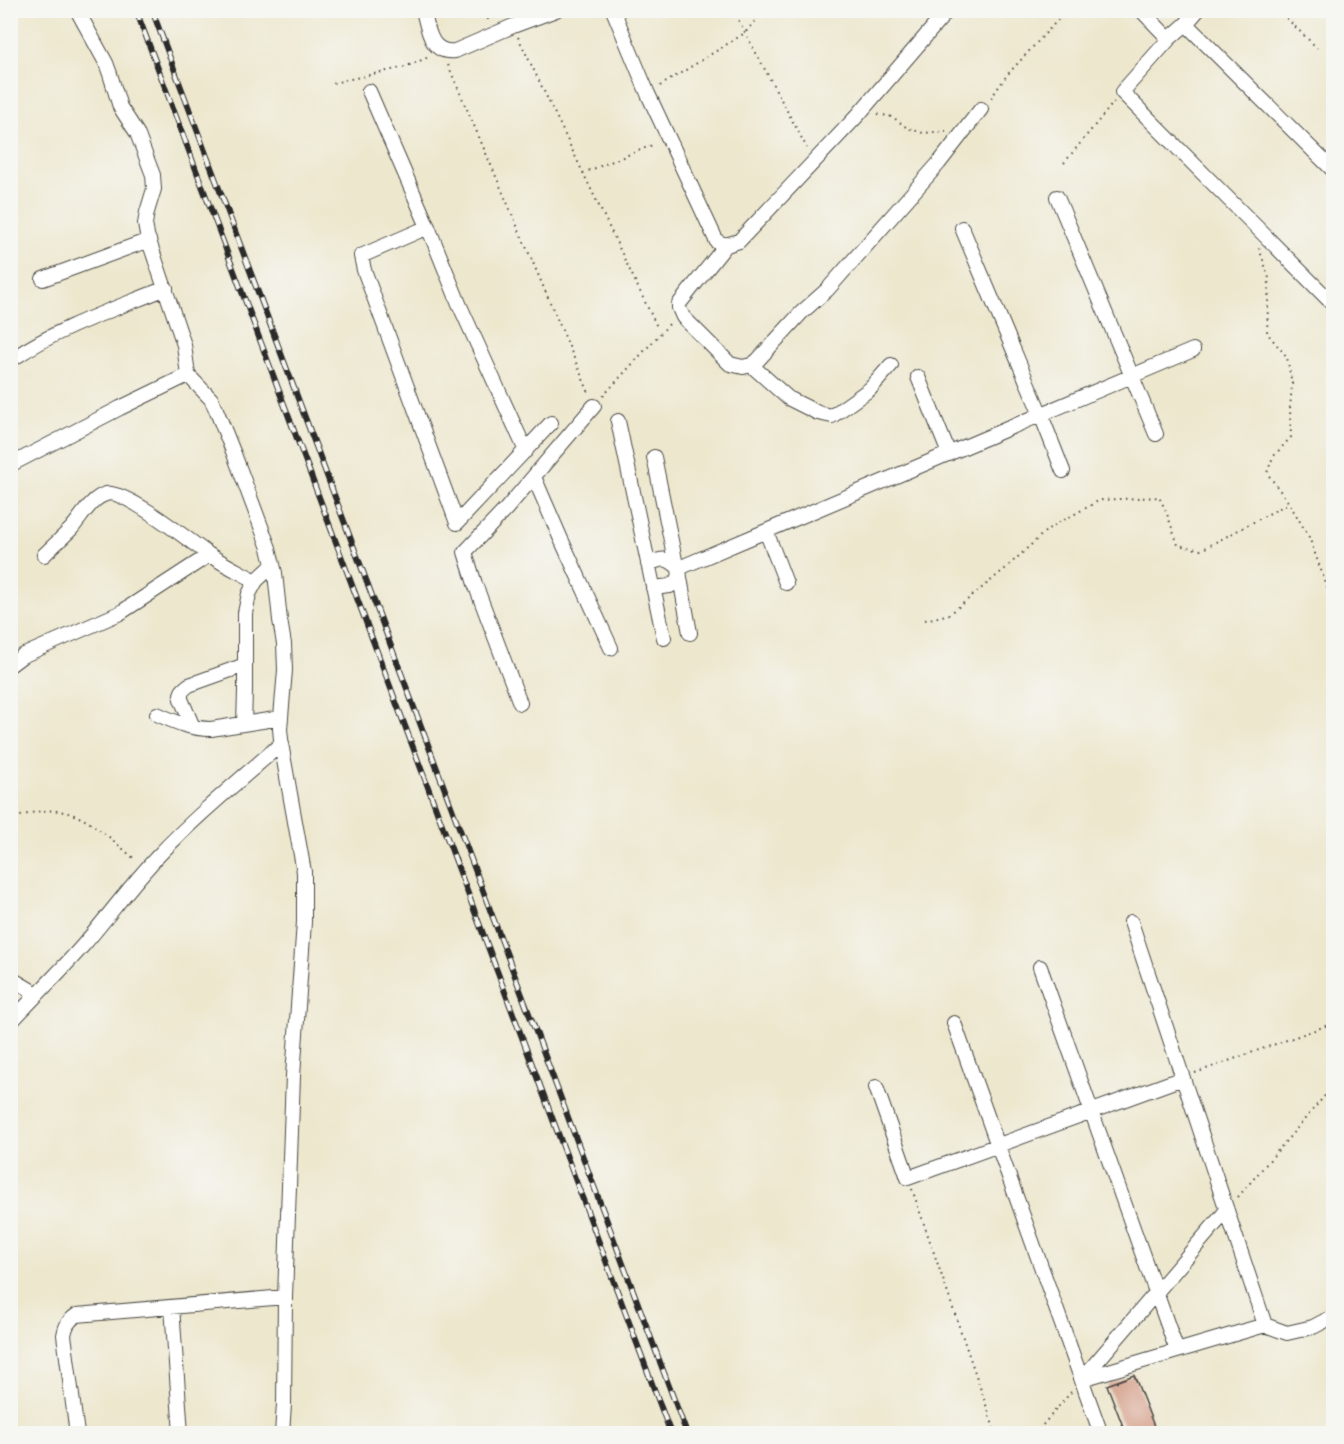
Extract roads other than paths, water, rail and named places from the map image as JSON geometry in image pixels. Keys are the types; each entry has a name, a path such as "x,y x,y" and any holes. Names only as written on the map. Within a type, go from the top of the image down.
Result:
{"street":[{"path":"77,10 106,63 120,107 137,133 153,175 154,189 146,224 149,240 184,345 188,375 211,399 215,407 269,548 275,573 285,670 280,729 304,872 304,922 293,1076 282,1434"},
{"path":"423,10 430,37 436,45 442,51 455,51 556,10"},
{"path":"613,10 648,94 717,242 726,245"},
{"path":"948,10 858,115 739,241 726,245 679,304 682,316 730,364 743,367 751,365 801,313 827,290 939,163 981,109"},
{"path":"1142,10 1169,39"},
{"path":"1198,10 1122,92 1334,303"},
{"path":"1185,24 1334,171"},
{"path":"369,91 460,306 525,451"},
{"path":"1057,196 1156,434"},
{"path":"428,227 361,256 364,270 457,523 551,423"},
{"path":"962,228 1064,471"},
{"path":"43,279 149,240"},
{"path":"14,358 53,334 166,288"},
{"path":"653,588 670,586 679,571 766,531 1193,350"},
{"path":"751,365 789,398 818,413 832,416 870,389 891,364"},
{"path":"10,465 188,375"},
{"path":"918,376 949,454"},
{"path":"520,703 465,552 506,509 594,406"},
{"path":"618,421 664,638"},
{"path":"654,457 690,633"},
{"path":"534,477 611,648"},
{"path":"44,555 97,498 111,493 123,497 178,531 209,555 256,581"},
{"path":"766,531 786,583"},
{"path":"10,665 22,656 120,613 209,555"},
{"path":"648,564 659,560 669,560 679,571"},
{"path":"244,724 244,613 249,594 256,581 273,565"},
{"path":"193,728 181,699 182,690 189,685 245,665"},
{"path":"157,714 183,725 200,729 281,718"},
{"path":"10,1023 84,945 146,869 198,816 282,743"},
{"path":"1131,922 1265,1325"},
{"path":"1040,967 1177,1351"},
{"path":"10,978 37,994"},
{"path":"954,1023 1101,1434"},
{"path":"876,1087 908,1178 1183,1078"},
{"path":"1082,1379 1227,1210"},
{"path":"77,1434 64,1335 66,1325 70,1320 78,1315 285,1297"},
{"path":"172,1307 181,1434"},
{"path":"1082,1379 1265,1325 1287,1333 1313,1327 1334,1316"}],"railway":[{"path":"136,10 671,1434"},
{"path":"152,10 687,1434"}]}
